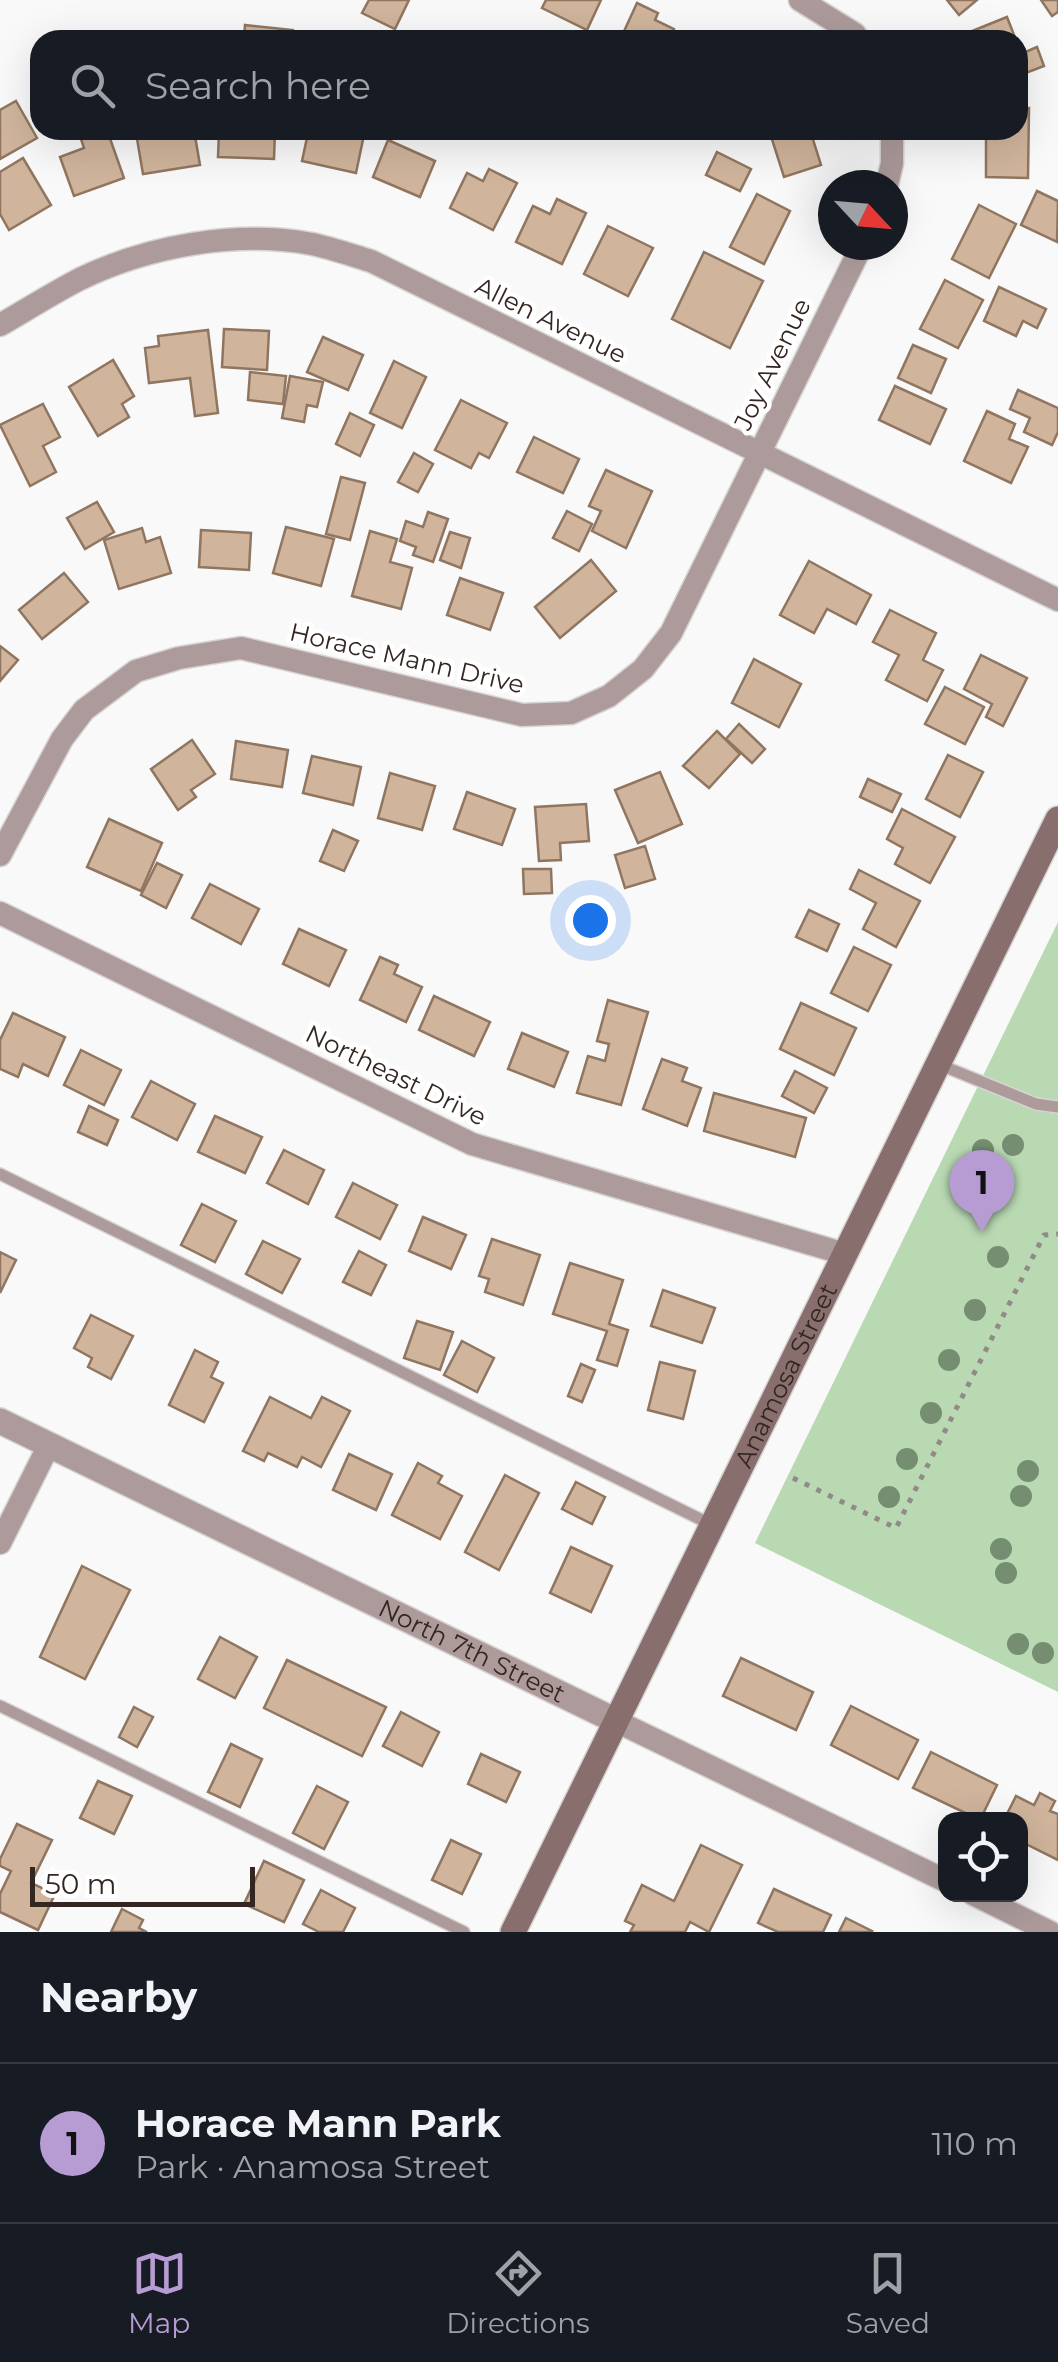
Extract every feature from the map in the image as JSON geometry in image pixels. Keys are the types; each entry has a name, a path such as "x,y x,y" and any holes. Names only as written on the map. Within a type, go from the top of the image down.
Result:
{"main road":[{"name":"Anamosa Street","path":"512,1932 1058,819"}],"street":[{"path":"800,0 849,30"},
{"path":"891,170 892,140"},
{"name":"Allen Avenue","path":"0,326 81,279 154,251 265,239 312,244 371,261 1058,600"},
{"name":"Joy Avenue","path":"758,453 854,260"},
{"name":"Horace Mann Drive","path":"0,855 42,773 84,710 136,671 179,658 241,648 522,714 571,714 610,696 644,669 671,634 758,453"},
{"name":"Northeast Drive","path":"0,913 472,1144 845,1254"},
{"name":"North 7th Street","path":"0,1421 938,1877"},
{"path":"0,1543 49,1445"},
{"path":"989,1902 1050,1932"}],"lane":[{"path":"938,1064 1036,1104 1058,1106"},
{"path":"0,1174 712,1525"},
{"path":"0,1706 464,1932"}],"path":[{"path":"793,1478 896,1528 1044,1235 1058,1234"}],"green space":[{"path":"1058,922 1058,1692 755,1543"}],"building":[{"path":"369,0 409,0 395,29 362,13"},
{"path":"546,0 601,0 587,30 542,8"},
{"path":"947,0 977,0 959,15"},
{"path":"1041,0 1058,0 1058,12 1052,16"},
{"path":"637,3 658,13 655,20 674,29 674,30 625,30"},
{"path":"1007,17 1012,30 975,30"},
{"path":"245,25 293,30 245,30"},
{"path":"1037,47 1044,66 1028,72 1028,51"},
{"path":"16,101 30,126 30,140 33,140 0,159 0,110"},
{"path":"1029,108 1028,178 986,177 986,140 1028,140"},
{"path":"81,140 111,140 124,178 74,196 60,157 84,148"},
{"path":"137,140 196,140 200,165 143,174"},
{"path":"219,140 275,140 274,159 218,157"},
{"path":"306,140 363,140 356,173 302,161"},
{"path":"388,140 435,161 420,197 373,177"},
{"path":"772,140 813,140 821,165 784,177"},
{"path":"717,152 751,169 740,191 706,175"},
{"path":"23,158 51,205 9,230 0,214 0,172"},
{"path":"489,169 517,183 493,230 450,208 467,173 483,181"},
{"path":"1037,191 1058,201 1057,242 1021,225"},
{"path":"757,194 790,211 764,264 730,247"},
{"path":"557,199 586,213 562,264 516,242 533,206 550,214"},
{"path":"979,205 1016,224 989,278 952,259"},
{"path":"608,226 653,248 628,296 584,274"},
{"path":"704,252 763,281 730,348 672,319"},
{"path":"945,280 983,300 958,348 920,329"},
{"path":"999,287 1046,309 1037,328 1023,321 1016,336 984,321"},
{"path":"224,329 269,331 267,370 222,367"},
{"path":"208,330 218,413 195,416 190,378 149,383 145,348 159,346 158,336"},
{"path":"323,337 363,355 348,390 307,372"},
{"path":"913,345 946,359 931,393 898,378"},
{"path":"113,360 134,396 122,404 129,417 98,436 69,387"},
{"path":"394,361 426,377 402,428 370,413"},
{"path":"250,372 286,376 283,404 248,400"},
{"path":"290,376 323,382 317,407 307,405 304,422 282,418"},
{"path":"895,386 946,409 930,444 879,420"},
{"path":"1018,390 1058,408 1058,432 1052,445 1024,432 1030,418 1010,409"},
{"path":"461,400 507,423 489,458 479,453 471,468 435,450"},
{"path":"43,404 60,437 43,446 56,472 30,486 0,425"},
{"path":"987,411 1015,424 1009,439 1028,447 1011,483 964,461"},
{"path":"350,413 374,425 360,456 336,444"},
{"path":"534,437 579,459 563,493 517,472"},
{"path":"414,453 433,464 418,492 398,482"},
{"path":"606,470 652,491 626,548 592,531 601,511 589,506"},
{"path":"341,477 365,483 350,540 326,534"},
{"path":"97,502 114,532 85,549 67,518"},
{"path":"567,511 592,524 579,551 553,538"},
{"path":"428,512 448,519 433,562 413,555 416,547 400,541 406,521 423,527"},
{"path":"286,527 334,539 321,586 273,573"},
{"path":"142,528 146,542 160,537 171,573 119,589 104,540"},
{"path":"201,530 251,533 249,570 199,567"},
{"path":"370,531 397,539 390,562 412,568 401,609 352,596"},
{"path":"450,532 470,538 461,568 440,560"},
{"path":"591,560 616,591 560,638 535,607"},
{"path":"809,561 871,595 856,624 827,609 814,633 780,615"},
{"path":"64,573 88,602 42,639 19,610"},
{"path":"460,578 503,593 490,630 447,615"},
{"path":"890,610 936,633 923,660 943,670 927,701 886,680 899,655 873,642"},
{"path":"0,646 18,660 0,681"},
{"path":"981,655 1027,678 1003,726 986,717 992,704 964,689"},
{"path":"754,659 801,684 779,727 732,703"},
{"path":"945,687 984,707 965,744 925,724"},
{"path":"739,724 765,749 752,763 726,739"},
{"path":"717,731 740,754 709,788 683,766"},
{"path":"192,740 215,774 191,790 196,797 178,810 151,769"},
{"path":"236,741 288,750 282,787 231,779"},
{"path":"948,755 983,772 960,817 926,799"},
{"path":"312,756 361,767 353,805 303,793"},
{"path":"660,772 682,824 638,843 615,790"},
{"path":"390,773 435,786 422,830 378,818"},
{"path":"868,779 901,794 892,812 860,797"},
{"path":"467,792 515,809 502,845 454,829"},
{"path":"586,804 589,841 560,843 561,860 539,861 535,807"},
{"path":"902,809 955,837 930,883 895,864 903,848 887,839"},
{"path":"109,819 162,843 141,891 87,867"},
{"path":"333,830 358,841 344,871 320,861"},
{"path":"645,846 655,879 625,888 615,855"},
{"path":"157,863 182,875 166,908 141,895"},
{"path":"523,869 551,869 552,893 524,894"},
{"path":"859,870 920,901 896,947 863,929 876,903 850,889"},
{"path":"210,884 259,909 241,944 192,918"},
{"path":"809,910 839,924 827,951 796,937"},
{"path":"299,929 346,950 329,986 283,964"},
{"path":"854,947 891,965 868,1011 831,993"},
{"path":"380,957 398,965 394,974 422,987 406,1022 360,1000"},
{"path":"434,996 490,1022 474,1056 419,1030"},
{"path":"608,1000 648,1012 621,1105 577,1093 588,1056 605,1061 609,1044 597,1041"},
{"path":"801,1003 856,1028 834,1075 780,1049"},
{"path":"13,1013 65,1037 48,1076 23,1064 18,1077 0,1069 0,1040"},
{"path":"522,1033 568,1052 554,1087 508,1069"},
{"path":"81,1050 121,1070 104,1105 64,1085"},
{"path":"662,1059 687,1068 682,1081 701,1088 687,1126 643,1109"},
{"path":"795,1071 827,1088 814,1113 782,1096"},
{"path":"151,1081 195,1104 177,1140 132,1117"},
{"path":"714,1093 806,1118 795,1157 704,1131"},
{"path":"89,1106 118,1120 107,1145 78,1132"},
{"path":"215,1116 262,1137 245,1173 198,1152"},
{"path":"284,1150 324,1170 308,1204 267,1183"},
{"path":"353,1183 397,1205 380,1239 336,1217"},
{"path":"202,1204 236,1221 215,1262 181,1245"},
{"path":"423,1217 466,1235 451,1269 409,1251"},
{"path":"492,1239 540,1255 523,1305 485,1292 489,1279 479,1276"},
{"path":"263,1241 300,1259 282,1293 246,1274"},
{"path":"359,1251 386,1265 371,1295 343,1282"},
{"path":"0,1252 16,1260 0,1293"},
{"path":"570,1263 623,1280 609,1324 628,1330 617,1366 597,1360 607,1331 553,1314"},
{"path":"663,1290 715,1308 702,1343 651,1326"},
{"path":"91,1315 133,1336 111,1379 88,1367 92,1358 74,1348"},
{"path":"417,1321 453,1332 440,1370 404,1358"},
{"path":"462,1341 494,1358 477,1392 444,1375"},
{"path":"195,1350 218,1362 211,1377 223,1383 204,1422 169,1405"},
{"path":"660,1362 695,1371 683,1419 648,1410"},
{"path":"581,1364 595,1370 582,1402 568,1396"},
{"path":"270,1397 311,1418 322,1397 350,1411 321,1467 302,1457 297,1467 268,1453 264,1461 243,1451"},
{"path":"349,1454 392,1474 376,1510 333,1490"},
{"path":"418,1463 442,1476 438,1483 462,1496 440,1539 392,1515"},
{"path":"505,1475 539,1493 499,1570 465,1552"},
{"path":"576,1482 605,1497 592,1524 562,1509"},
{"path":"571,1547 612,1566 591,1612 550,1593"},
{"path":"82,1566 130,1590 85,1679 40,1657"},
{"path":"220,1637 257,1657 235,1698 198,1679"},
{"path":"741,1658 813,1692 796,1730 723,1696"},
{"path":"287,1660 386,1707 362,1756 264,1708"},
{"path":"851,1706 918,1740 898,1779 831,1745"},
{"path":"134,1707 153,1717 137,1747 119,1737"},
{"path":"401,1712 439,1732 422,1766 383,1746"},
{"path":"231,1744 262,1759 240,1807 208,1792"},
{"path":"931,1752 997,1785 984,1812 963,1812 913,1788"},
{"path":"481,1754 520,1772 506,1802 468,1784"},
{"path":"98,1781 132,1796 114,1834 80,1818"},
{"path":"317,1786 348,1802 324,1849 293,1833"},
{"path":"1040,1793 1055,1801 1050,1811 1058,1814 1058,1860 1028,1845 1028,1812 1008,1812 1016,1796 1034,1805"},
{"path":"17,1824 52,1840 31,1883 55,1894 38,1930 0,1912 0,1894 11,1871 0,1866 0,1859"},
{"path":"451,1840 481,1854 462,1894 432,1880"},
{"path":"701,1845 742,1865 709,1932 690,1922 685,1932 630,1932 634,1925 625,1921 642,1885 674,1901"},
{"path":"264,1861 304,1880 284,1922 244,1904"},
{"path":"774,1889 831,1915 823,1932 778,1932 758,1923"},
{"path":"321,1890 355,1908 343,1932 319,1932 303,1924"},
{"path":"122,1909 143,1920 139,1928 147,1932 111,1932"},
{"path":"846,1918 872,1931 839,1932"}],"place":[{"name":"Horace Mann Park","path":"982,1232"}]}
